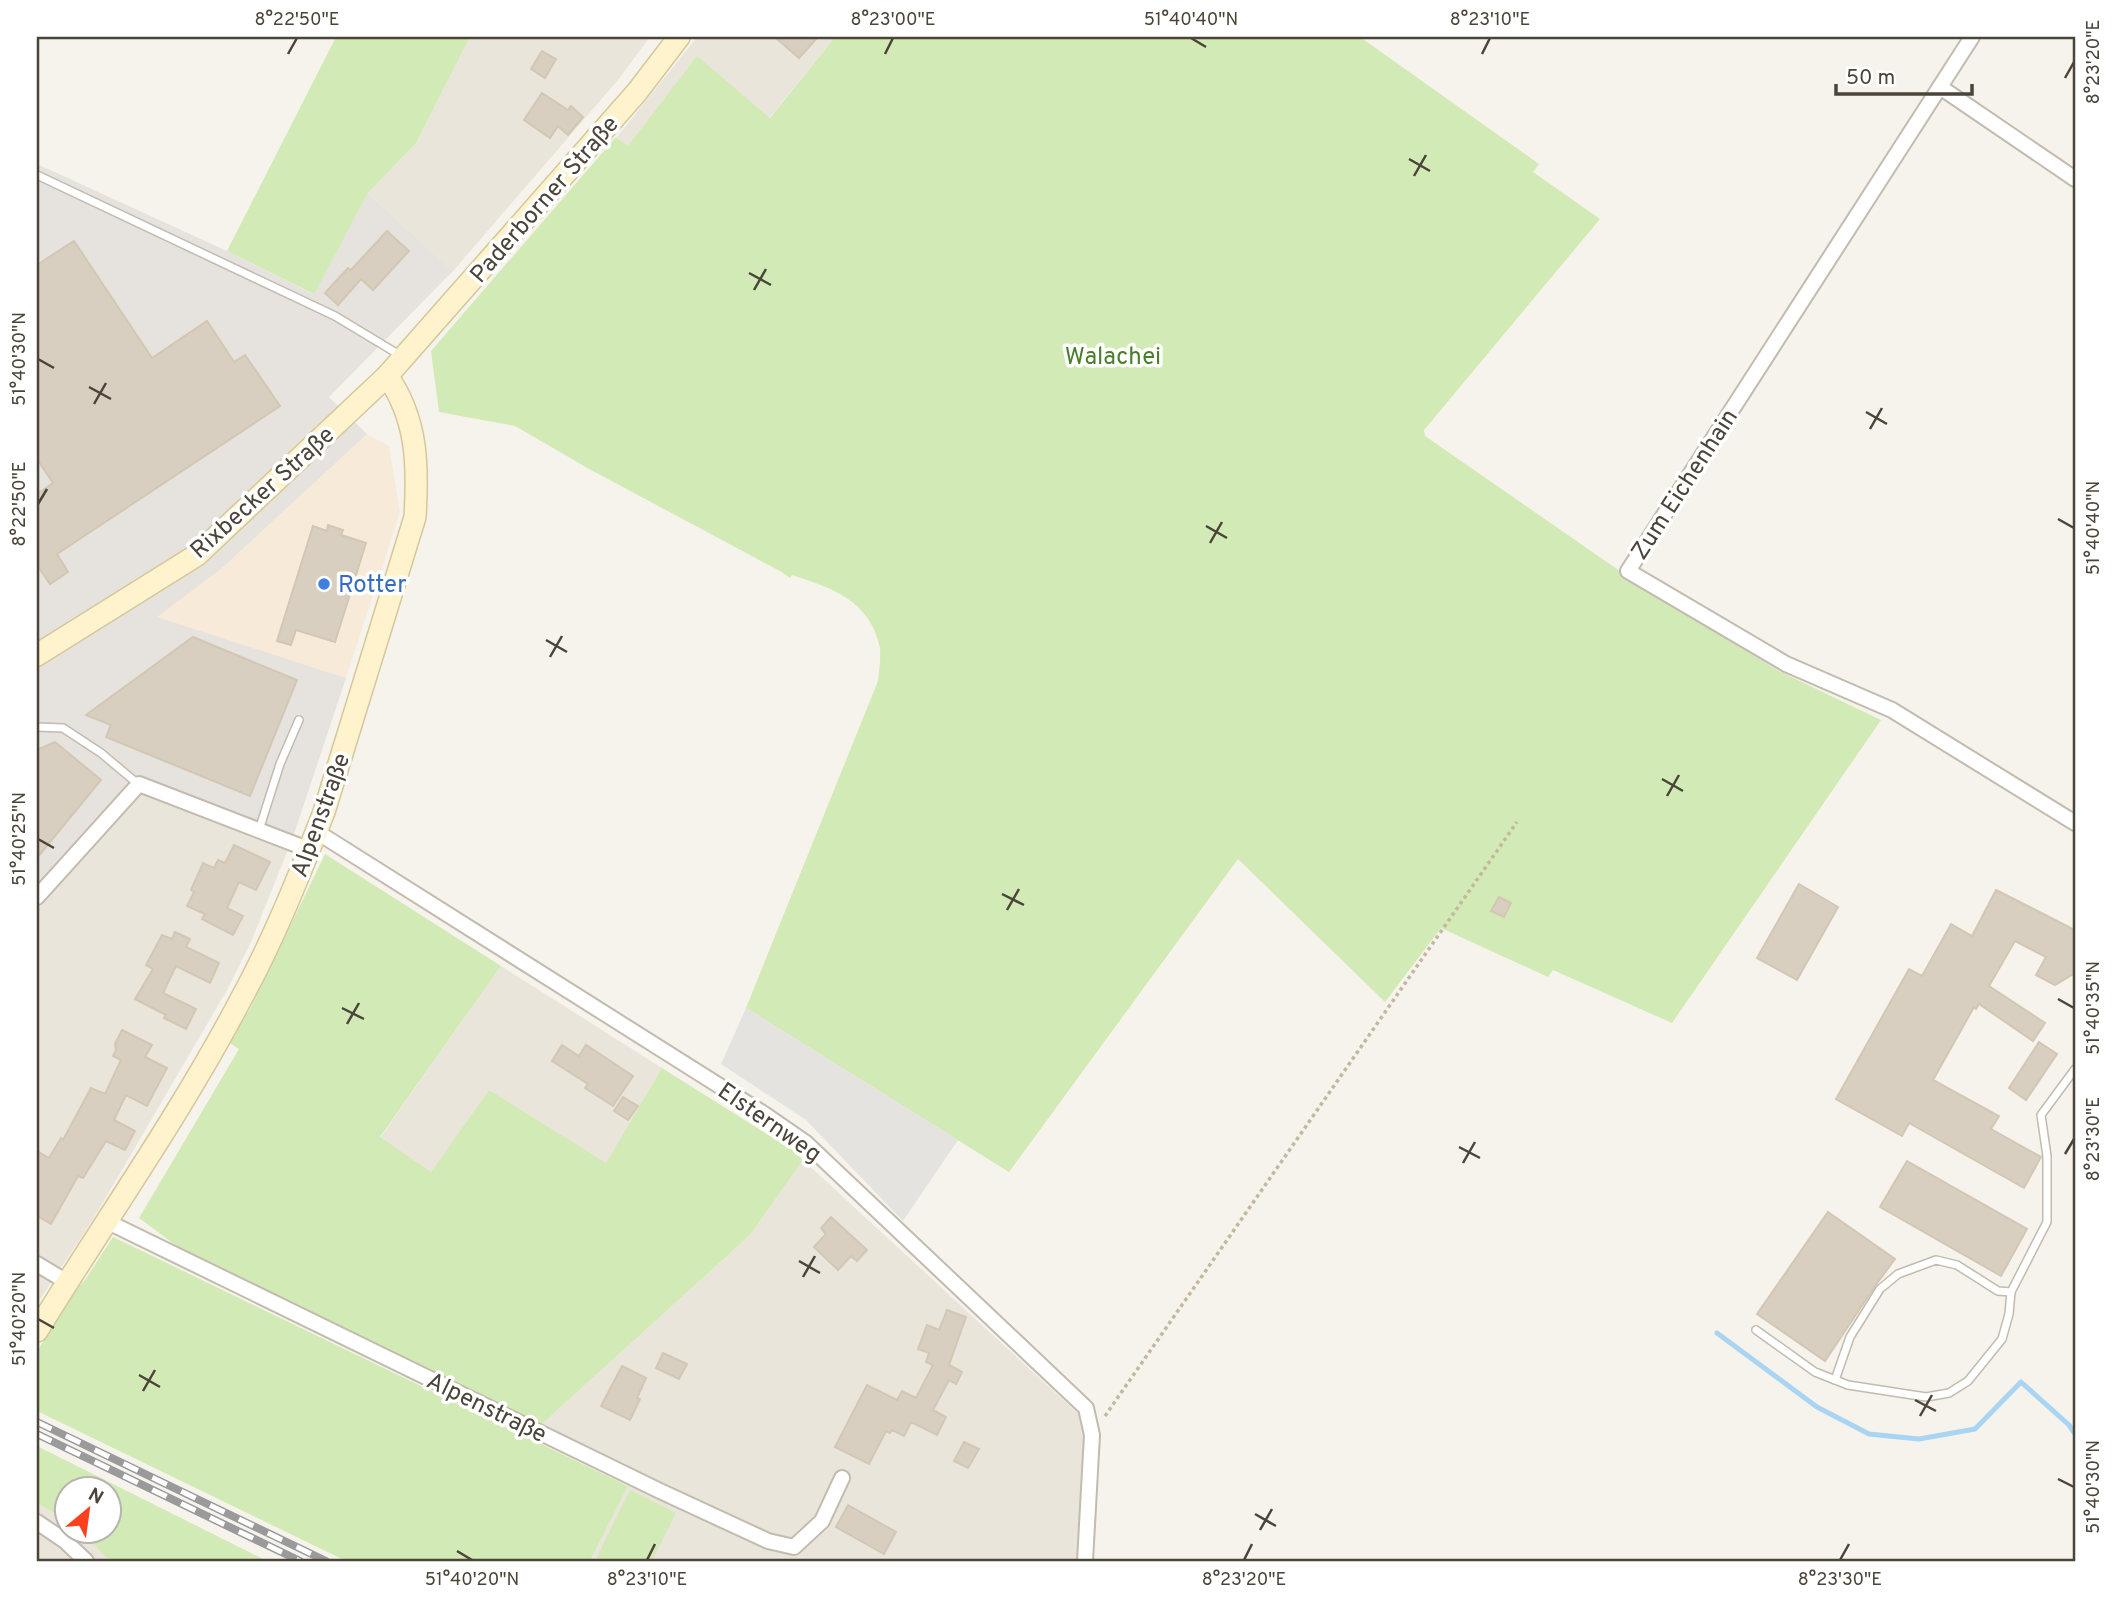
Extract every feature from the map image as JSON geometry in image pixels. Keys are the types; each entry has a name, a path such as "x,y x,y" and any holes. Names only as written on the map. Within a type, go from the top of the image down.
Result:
{"street":[{"name":"Paderborner Straße","path":"405,358 637,92 679,37"},
{"name":"Zum Eichenhain","path":"1972,37 1628,571 1786,664 1892,710 2075,822"},
{"path":"1940,88 2075,179"},
{"name":"Rixbecker Straße","path":"37,655 197,555 405,358"},
{"name":"Alpenstraße","path":"37,1331 200,1072 241,1000 313,841 415,517 418,469 410,421 395,387 387,376"},
{"path":"37,897 139,785"},
{"name":"Elsternweg","path":"139,785 259,830 313,841 806,1143 1086,1408 1092,1435 1084,1561"},
{"name":"Alpenstraße","path":"106,1221 768,1541 794,1547 822,1521 842,1478"},
{"path":"37,1264 67,1282"},
{"path":"37,1522 65,1541 86,1561"}],"lane":[{"path":"37,175 335,316 405,358"},
{"path":"259,830 280,764 299,720"},
{"path":"37,727 63,728 101,753 139,785"},
{"path":"1756,1330 1815,1372 1848,1385 1927,1397 1949,1393 1968,1381 2001,1339 2009,1314 2011,1292 2047,1222 2047,1156 2041,1115 2075,1069"},
{"path":"1835,1380 1850,1337 1880,1289 1898,1274 1936,1260 1957,1265 1998,1291 2011,1292"}],"path":[{"path":"1092,1435 1517,821"}],"shaded area":[{"path":"470,37 650,37 618,80 453,271 368,193 416,143"},
{"path":"697,37 835,37 698,206 617,137"},
{"path":"37,164 227,251 313,294 368,193 453,271 329,397 367,434 221,569 157,617 346,678 293,837 138,782 37,888"},
{"path":"367,434 389,446 400,512 346,678 156,617 221,569"},
{"path":"138,782 293,837 251,942 227,990 95,1216 37,1304 37,888"},
{"path":"501,966 662,1068 606,1164 489,1090 431,1173 380,1138"},
{"path":"746,1008 958,1140 903,1221 806,1120 721,1064"},
{"path":"803,1160 1085,1420 1078,1561 590,1561 635,1472 542,1424 750,1235"},
{"path":"37,1503 52,1512 52,1546 95,1546 105,1557 114,1561 37,1561"}],"green space":[{"path":"336,37 470,37 416,143 368,193 314,294 227,251"},
{"name":"Walachei","path":"835,37 1360,37 1539,164 1533,172 1600,219 1424,430 1425,436 1653,594 1777,670 1881,720 1672,1023 1553,970 1548,977 1441,928 1385,1002 1238,859 1009,1172 746,1008 878,681 880,648 875,632 858,607 835,591 792,575 790,578 515,426 439,412 431,351 616,137 628,146 697,56 770,118"},
{"path":"325,854 501,966 380,1137 431,1172 489,1090 606,1163 662,1068 794,1151 803,1160 750,1235 542,1424 178,1247 139,1218 239,1049 230,1043 252,1005"},
{"path":"113,1237 628,1486 590,1561 346,1561 37,1411 37,1352 69,1297 85,1280"},
{"path":"37,1446 97,1476 52,1476 52,1512 37,1503"},
{"path":"122,1488 267,1561 114,1561 105,1557 95,1546 122,1546"},
{"path":"630,1490 676,1513 652,1561 595,1561"}],"building":[{"path":"775,37 818,37 799,58"},
{"path":"542,51 556,59 545,78 531,69"},
{"path":"542,93 568,110 571,106 583,117 568,135 558,126 550,138 524,120"},
{"path":"387,231 409,251 373,290 361,279 338,305 325,293 348,268 351,270"},
{"path":"74,241 152,358 207,321 234,362 245,355 280,406 57,554 68,572 50,584 37,565 37,494 53,483 37,459 37,265"},
{"name":"Rotter","path":"328,525 343,530 341,535 366,543 335,642 296,630 291,645 277,641 313,526 327,531"},
{"path":"193,637 297,680 250,796 106,737 111,725 86,715"},
{"path":"55,742 101,780 37,858 37,750"},
{"path":"234,845 270,862 256,890 239,882 227,908 243,916 233,935 202,919 205,914 187,906 203,863 214,868 218,860 225,863"},
{"path":"1799,884 1838,907 1797,980 1757,958"},
{"path":"1996,890 2075,930 2075,973 2055,985 2036,975 2046,957 2015,941 1989,986 2045,1023 2033,1041 1979,1004 1976,1009 1974,1007 1933,1080 1999,1116 1991,1129 2041,1157 2024,1188 1909,1123 1902,1136 1836,1099 1909,969 1922,976 1951,924 1972,936"},
{"path":"1499,897 1511,903 1504,917 1491,911"},
{"path":"175,932 190,939 186,947 219,963 210,983 176,966 163,993 196,1009 186,1029 135,999 153,969 146,965 162,935 172,939"},
{"path":"122,1030 152,1045 145,1057 167,1068 147,1106 126,1095 114,1120 135,1131 125,1150 106,1141 83,1178 78,1176 51,1224 37,1216 37,1151 49,1158 61,1138 63,1140 91,1088 105,1094 121,1060 113,1056"},
{"path":"2039,1042 2057,1054 2026,1100 2009,1088"},
{"path":"562,1045 579,1056 586,1045 633,1076 613,1106 585,1088 588,1084 552,1061"},
{"path":"623,1097 638,1106 628,1120 614,1111"},
{"path":"1907,1161 2027,1229 2001,1276 1880,1207"},
{"path":"1828,1212 1895,1259 1825,1361 1757,1314"},
{"path":"831,1217 867,1250 857,1261 851,1256 838,1270 814,1247 826,1234 821,1228"},
{"path":"947,1310 966,1317 949,1365 962,1372 956,1384 949,1380 933,1410 946,1417 937,1435 911,1422 904,1436 892,1430 890,1433 886,1431 869,1464 835,1447 867,1385 897,1400 902,1391 916,1398 933,1365 926,1362 929,1353 918,1349 927,1325 939,1330"},
{"path":"663,1353 687,1364 679,1379 656,1368"},
{"path":"622,1366 646,1378 630,1420 601,1406"},
{"path":"964,1442 979,1449 968,1468 954,1461"},
{"path":"848,1505 896,1532 884,1554 836,1527"}],"waterway":[{"path":"1717,1333 1817,1407 1869,1434 1919,1439 1975,1429 2021,1382 2069,1425 2075,1434"}],"railway":[{"path":"37,1422 326,1561"},
{"path":"37,1434 300,1561"}],"place":[{"name":"Rotter","path":"324,584"}]}
